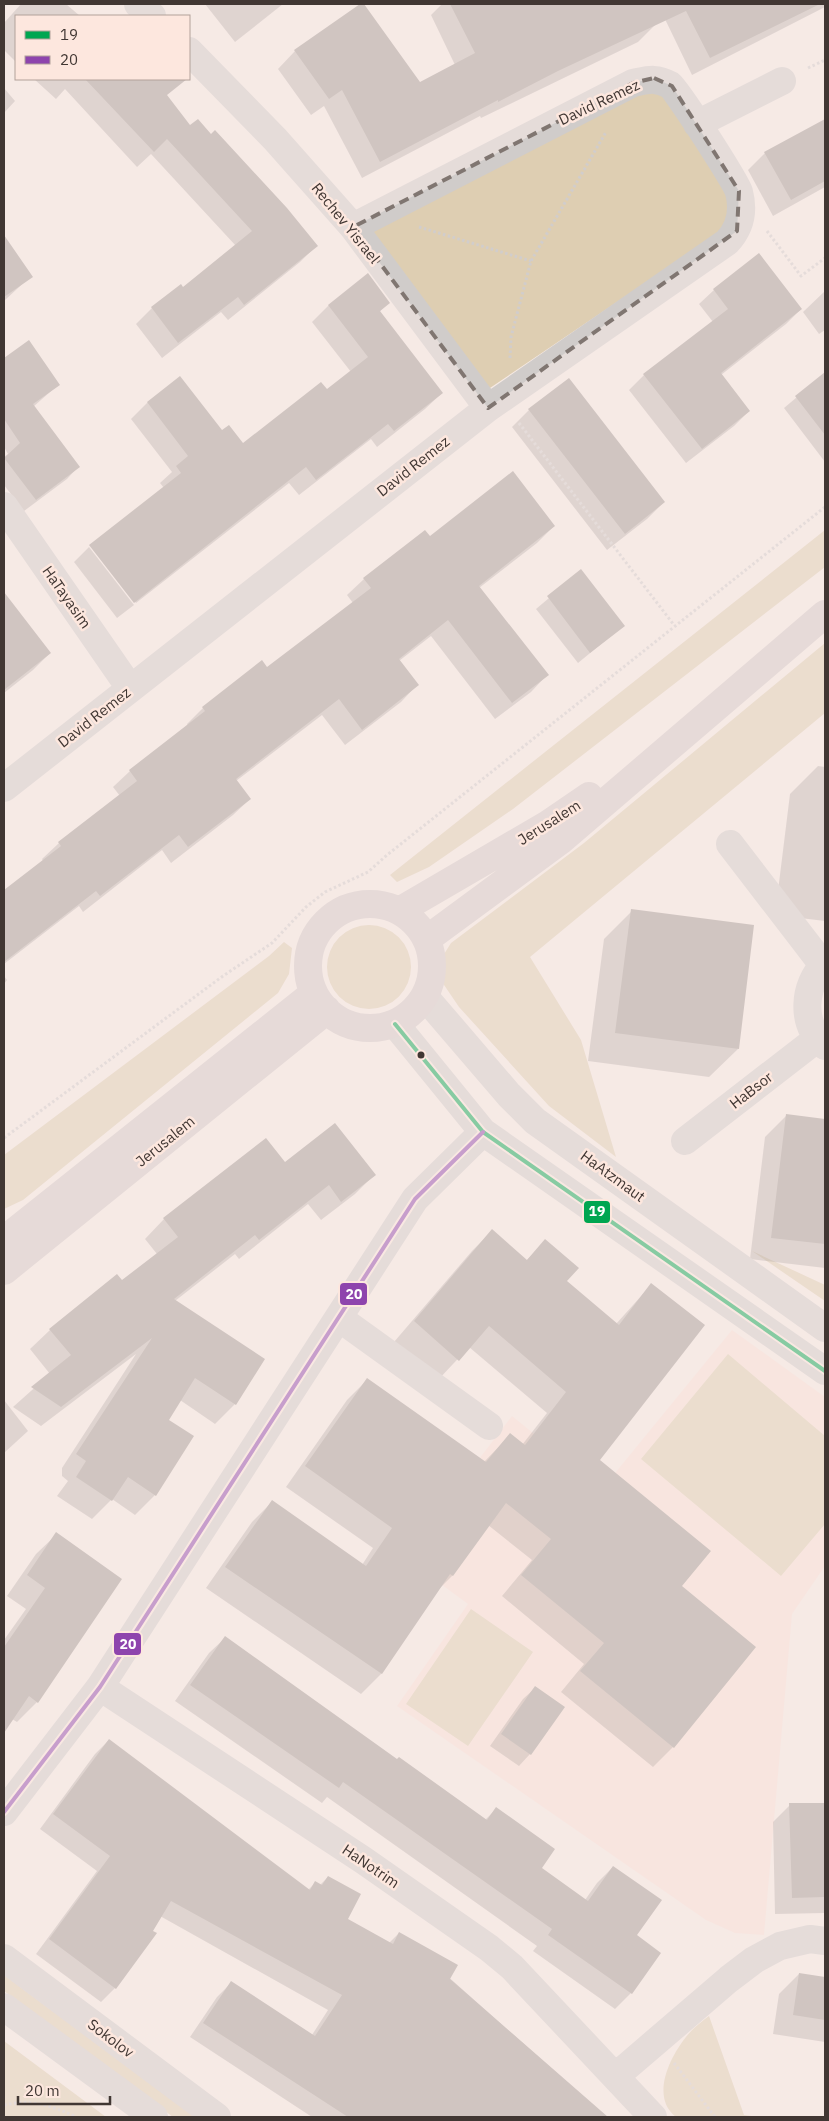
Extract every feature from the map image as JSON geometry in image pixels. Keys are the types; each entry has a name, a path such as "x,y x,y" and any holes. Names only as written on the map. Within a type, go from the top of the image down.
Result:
{"main road":[{"name":"Jerusalem","path":"426,939 560,841 825,614"},
{"name":"Jerusalem","path":"399,911 548,824 694,725"},
{"path":"366,904 383,905 399,911 415,923 426,939 432,958 432,979 425,998 412,1013 395,1024 377,1028 359,1028 342,1021 320,1002 309,976 309,959 313,942 322,927 334,916 349,908 366,904"},
{"name":"Jerusalem","path":"4,1240 320,1002"},
{"name":"Jerusalem","path":"4,1271 320,1002"}],"street":[{"path":"138,4 151,15"},
{"name":"Rechev Yisrael","path":"190,52 275,139 364,221 498,400"},
{"name":"David Remez","path":"4,788 498,400 727,242 737,231 740,220 739,191 672,86 654,78 633,83 364,221"},
{"path":"697,124 782,81"},
{"name":"HaTayasim","path":"4,506 130,688"},
{"name":"HaBsor","path":"685,1141 821,1042 810,1025 807,1008 808,990 816,974 824,964 730,844"},
{"name":"HaAtzmaut","path":"425,998 509,1095 536,1121 825,1328"},
{"path":"395,1024 484,1132 825,1371"},
{"path":"4,1812 100,1687 415,1199 484,1132"},
{"path":"339,1318 489,1426"},
{"name":"HaNotrim","path":"100,1687 363,1860 489,1948 512,1968 653,2117"},
{"path":"616,2076 729,1979 754,1960 780,1946 810,1939 825,1941"},
{"name":"Sokolov","path":"4,1958 217,2117"},
{"path":"4,2007 154,2117"}],"path":[{"path":"607,130 531,261 511,337 498,400 674,625"},
{"path":"364,221 531,261"},
{"path":"767,230 801,276 825,258"},
{"path":"4,1138 223,976 272,943 306,906 325,892 368,872 386,855 825,507"},
{"path":"657,2041 714,2117"},
{"path":"4,2105 31,2103 52,2106 76,2117"}],"highlighted area":[{"path":"654,78 672,86 739,191 737,231 488,408 353,227 633,83"}],"shaded area":[{"path":"637,89 668,96 729,193 729,221 719,233 487,390 366,230"},
{"path":"825,530 825,567 513,809 429,867 397,882 390,875"},
{"path":"825,643 825,713 530,957 581,1040 616,1157 549,1106 459,1007 440,979 441,959 451,943 584,843"},
{"path":"369,925 385,928 399,937 408,951 411,967 408,983 399,997 385,1006 369,1009 353,1006 339,997 330,983 327,967 330,951 339,937 353,928"},
{"path":"284,942 292,948 289,974 278,993 23,1200 4,1209 4,1155 269,956"},
{"path":"752,1251 825,1285 825,1301"},
{"path":"732,1330 825,1397 825,1566 792,1614 764,1935 735,1933 706,1920 397,1706 468,1604 404,1557 512,1416 602,1489"},
{"path":"728,1354 825,1436 825,1524 781,1576 641,1459"},
{"path":"471,1609 533,1652 468,1746 406,1704"},
{"path":"4,1975 195,2117 173,2117 4,1991"},
{"path":"709,2016 744,2115 759,2117 676,2117 668,2109 664,2099 664,2088 669,2066 686,2037"},
{"path":"4,2041 106,2117 4,2117"}],"building":[{"path":"360,4 364,4 420,82 475,53 450,4 820,4 710,58 686,11 558,71 498,102 498,100 380,162 342,90 329,99 294,50"},
{"path":"86,80 186,80 167,95 190,125 198,119 211,134 215,130 287,208 318,246 244,305 238,297 178,343 151,307 181,284 183,287 252,231 167,139 154,152"},
{"path":"825,119 825,181 791,200 764,152"},
{"path":"4,235 33,277 4,297"},
{"path":"759,253 802,309 721,373 750,411 702,449 643,374 728,309 713,289"},
{"path":"368,273 390,303 380,311 443,393 394,431 388,424 316,480 306,467 134,603 89,545 181,473 176,466 188,456 147,402 180,376 222,430 229,425 243,443 321,382 327,389 368,357 328,305"},
{"path":"29,340 60,385 33,404 80,467 36,500 4,458 20,443 4,419 4,358"},
{"path":"825,372 825,435 795,396"},
{"path":"569,378 665,502 625,534 528,409"},
{"path":"513,471 555,526 479,586 549,675 512,703 448,620 399,659 419,685 362,730 339,699 236,779 251,799 188,847 179,835 100,896 96,891 4,962 4,890 61,846 58,842 137,781 129,770 205,711 202,707 262,660 267,667 371,588 363,578 425,530 430,536"},
{"path":"581,569 625,626 590,653 547,596"},
{"path":"4,592 51,653 4,690"},
{"path":"631,909 754,925 739,1049 615,1033"},
{"path":"786,1114 825,1119 825,1244 771,1238"},
{"path":"335,1123 376,1175 341,1202 329,1185 259,1240 255,1235 174,1299 265,1359 236,1405 195,1378 169,1420 194,1436 156,1496 128,1477 112,1501 76,1477 86,1461 76,1454 152,1338 61,1407 31,1387 71,1355 49,1329 117,1274 122,1280 178,1237 163,1218 266,1138 285,1162"},
{"path":"492,1229 527,1260 545,1239 579,1268 567,1281 619,1325 651,1283 705,1325 600,1460 711,1551 682,1586 756,1647 674,1748 580,1671 604,1643 521,1575 551,1539 506,1503 453,1576 450,1574 382,1674 225,1567 272,1500 366,1566 392,1528 305,1466 367,1378 486,1462 510,1433 525,1445 566,1392 489,1326 459,1361 414,1321"},
{"path":"56,1532 122,1579 38,1703 29,1696 4,1733 4,1647 45,1588 27,1575"},
{"path":"225,1636 397,1759 399,1757 487,1820 496,1807 555,1849 542,1868 588,1901 613,1866 662,1900 637,1935 661,1953 632,1994 548,1935 552,1929 343,1782 339,1788 190,1685"},
{"path":"535,1686 565,1707 531,1755 501,1734"},
{"path":"109,1739 310,1890 315,1881 322,1885 328,1876 361,1894 348,1919 393,1944 399,1932 458,1965 450,1979 608,2117 348,2117 203,2023 231,1981 315,2036 342,1995 171,1901 153,1931 157,1933 116,1989 49,1939 110,1856 53,1814"},
{"path":"789,1803 825,1803 825,1897 792,1898"},
{"path":"799,1973 825,1977 825,2020 793,2015"}],"transit line":[{"name":"19","path":"395,1024 483,1132 825,1371"},
{"name":"20","path":"4,1812 100,1687 415,1199 483,1132"}]}
